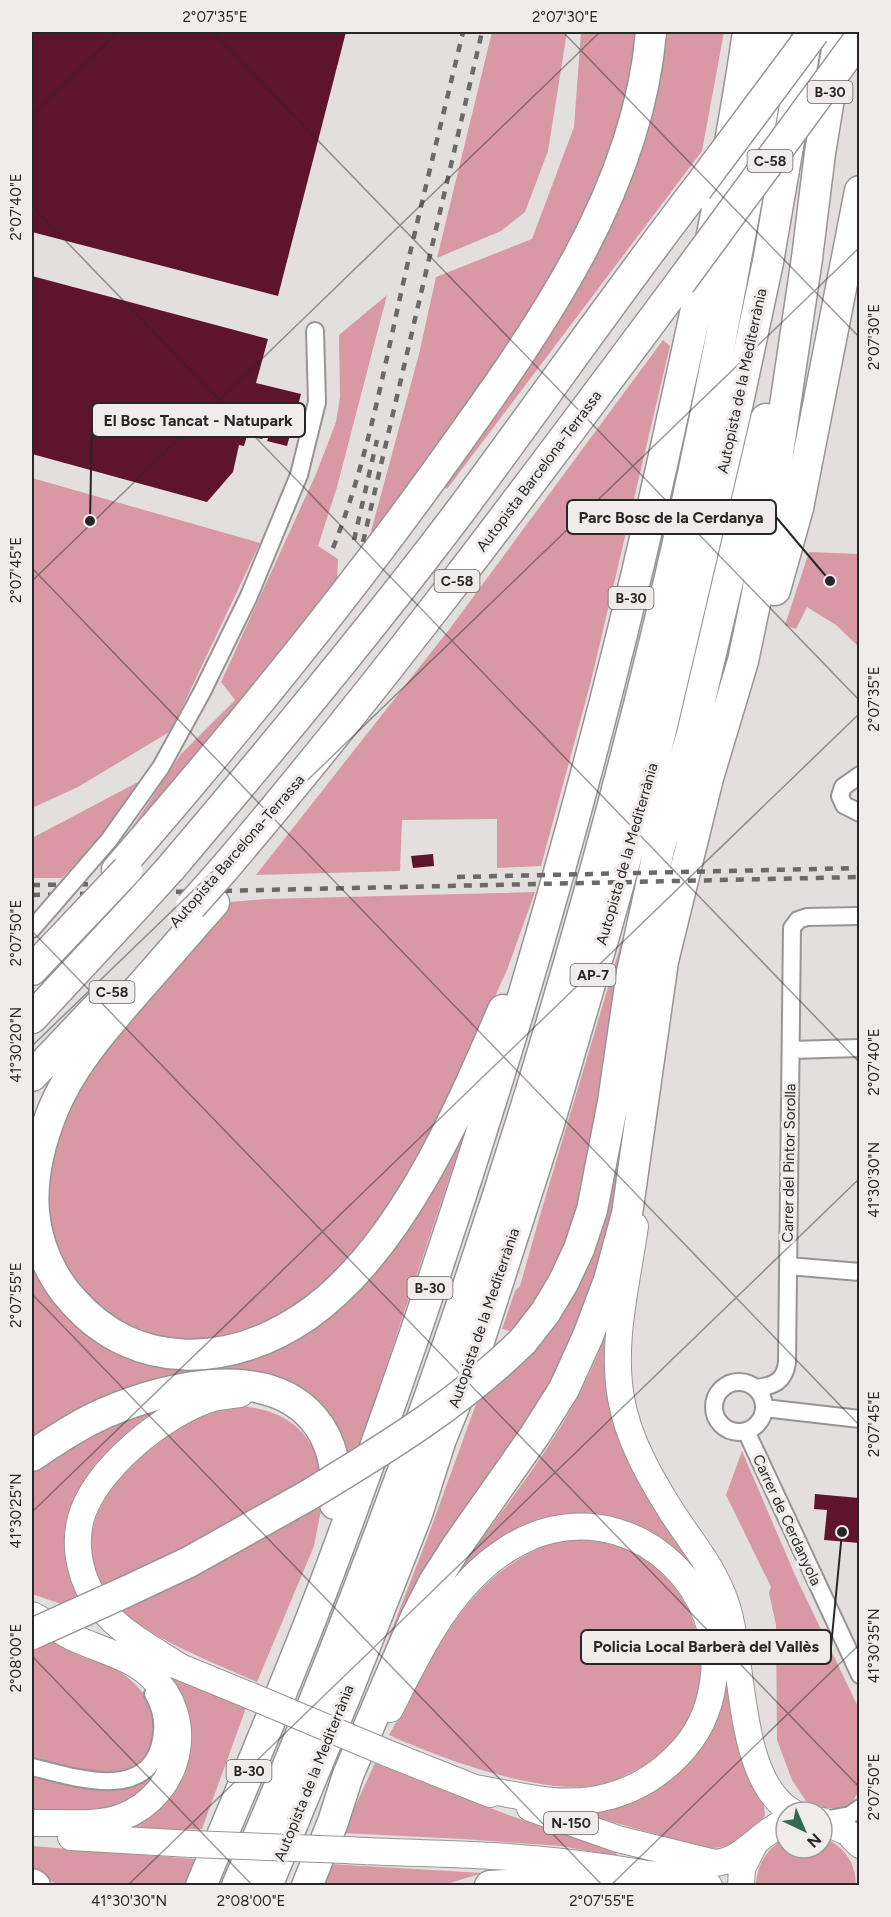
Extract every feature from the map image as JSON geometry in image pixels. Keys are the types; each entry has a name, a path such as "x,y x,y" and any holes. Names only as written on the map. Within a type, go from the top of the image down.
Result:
{"highway":[{"path":"122,870 265,695 397,526 541,320 594,226 618,172 631,135 643,85 651,32"},
{"name":"B-30","path":"201,1886 290,1672 360,1488 445,1245 523,1002 608,695 629,606 689,290 733,76 737,32"},
{"path":"689,290 721,187 748,32"},
{"name":"Autopista de la Mediterrània","path":"237,1886 325,1675 390,1508 447,1348 521,1124 572,949 632,731 687,501 737,258 776,32"},
{"name":"Autopista de la Mediterrània","path":"267,1886 350,1687 417,1514 441,1439 473,1359 544,1138 633,838 665,713 738,402 768,262 808,32"},
{"name":"C-58","path":"32,1018 170,869 266,756 399,590 520,431 668,227 814,32"},
{"name":"B-30","path":"307,1886 333,1822 348,1775 434,1582 548,1415 575,1366 609,1280 627,1214 663,960 708,778 742,661 757,594 807,258 820,153 840,32"},
{"name":"Autopista Barcelona-Terrassa","path":"32,1076 202,904 232,870 531,483 689,290 860,38"},
{"path":"32,1634 198,1557 307,1496 400,1438 462,1395 523,1341 545,1313 563,1283 579,1249 592,1210 613,1102 632,972 659,849 692,734 750,492 820,153"},
{"path":"694,838 764,627 798,508 860,191"},
{"path":"37,951 87,909 336,636 458,486 614,285 668,227"},
{"path":"202,904 72,1071 46,1129 39,1152 33,1193 34,1213 45,1257 52,1274 77,1306 108,1332 125,1342 144,1349 179,1354 222,1353 261,1341 285,1329 316,1308 347,1281 368,1258 397,1218 465,1094 552,897"},
{"path":"32,1456 94,1418 152,1396 182,1390 229,1384 249,1386 281,1394 298,1404 318,1424 326,1436 332,1452 336,1494 333,1517 290,1672"},
{"path":"490,1886 662,1876"}],"main road":[{"path":"647,1066 651,1106 618,1348 621,1399 644,1463 669,1506 704,1557 726,1605 733,1631 749,1732 757,1765 762,1778 777,1800"},
{"path":"182,1668 115,1623 92,1594 81,1566 78,1549 78,1534 87,1503 107,1474 130,1451 162,1424 196,1405 212,1399 244,1394 279,1396 298,1404"},
{"path":"333,1822 433,1627 456,1595 490,1562 531,1537 551,1530 573,1527 594,1528 636,1539 656,1550 672,1563 699,1598 712,1633 715,1662 707,1710 699,1728 686,1747 651,1779 611,1796 591,1800 570,1802 549,1800 475,1788"},
{"path":"32,1614 147,1672 166,1693 176,1716 178,1729 176,1759 171,1772 154,1796 140,1808 122,1817 104,1821 32,1823"},
{"name":"N-150","path":"32,1614 77,1626 475,1788 618,1839 706,1861 727,1862 774,1828"},
{"path":"834,1826 847,1832 860,1845"},
{"path":"32,1834 191,1844 493,1856 545,1860 662,1876 709,1886"},
{"name":"N-150","path":"741,1886 742,1868 756,1842"}],"street":[{"path":"37,951 52,906 110,840 161,767 202,692 249,596 299,475 315,413 317,402 315,331"},
{"path":"860,775 843,787 840,796 844,805 860,813"},
{"name":"Carrer del Pintor Sorolla","path":"756,1388 776,1384 786,1370 792,928 798,920 807,917 860,916"},
{"path":"791,1050 860,1048"},
{"path":"788,1266 860,1272"},
{"path":"734,1382 746,1382 761,1394 764,1408 758,1422 746,1431 734,1431 723,1427 716,1418 713,1406 716,1395 724,1386 734,1382"},
{"path":"764,1408 860,1419"},
{"name":"Carrer de Cerdanyola","path":"746,1431 860,1675"},
{"path":"32,1767 89,1780 119,1782 139,1774 158,1752 163,1729 162,1715 149,1688 132,1670 92,1646"},
{"path":"834,1819 843,1818 860,1808"}],"shaded area":[{"path":"492,32 567,32 548,151 525,212 501,231 437,258"},
{"path":"581,32 636,32 629,85 589,204 532,311 366,550 419,354 436,277 532,239 574,127"},
{"path":"664,32 724,32 702,151 447,489 445,487 582,276 622,199 638,155"},
{"path":"387,295 337,487 318,546 338,559 337,581 331,594 113,856 181,754 235,700 221,682 316,474 336,422 340,397 339,335"},
{"path":"663,340 670,346 591,681 541,866 497,868 497,819 402,820 400,871 256,875 451,627"},
{"path":"32,478 260,543 171,731 78,787 32,808"},
{"path":"809,552 859,554 859,647 836,625 807,607 796,629 785,625"},
{"path":"140,781 94,844 62,878 32,878 32,838"},
{"path":"637,890 579,1226 518,1333 502,1329 515,1291 520,1286"},
{"path":"535,892 507,970 453,1089 411,1169 354,1253 331,1279 281,1318 206,1344 156,1339 114,1321 75,1286 55,1246 45,1198 58,1129 80,1085 121,1029 231,902 265,899"},
{"path":"642,991 612,1234 568,1354 356,1722 430,1531 477,1401 514,1369 541,1340"},
{"path":"472,1110 357,1453 345,1460 253,1375 32,1443 32,1253 122,1353 298,1331"},
{"path":"605,1337 610,1337 613,1402 621,1434 635,1467 704,1573 720,1611 742,1737 755,1787 764,1805 765,1815 743,1836 723,1847 704,1848 581,1813 581,1809 626,1798 652,1785 675,1768 694,1748 709,1725 718,1699 723,1672 722,1643 709,1600 673,1555 649,1535 632,1527 592,1519 572,1519 532,1527 513,1534 493,1547 463,1574 458,1571 548,1447 583,1388"},
{"path":"177,1405 84,1491 84,1598 67,1606 32,1594 32,1473 66,1451 118,1424"},
{"path":"239,1406 269,1412 294,1425 311,1445 322,1474 203,1543 102,1591 92,1560 93,1528 99,1511 121,1477 153,1446 187,1423 216,1410"},
{"path":"742,1451 795,1575 859,1709 859,1790 852,1803 841,1808 834,1808 834,1800 805,1800 792,1780 777,1740 776,1625 769,1593 771,1587 726,1495"},
{"path":"323,1500 314,1546 257,1682 150,1632 118,1610"},
{"path":"564,1540 588,1540 628,1550 640,1556 667,1578 686,1605 697,1635 701,1666 697,1698 684,1726 663,1752 634,1771 610,1782 595,1786 572,1787 519,1780 462,1764 389,1735 446,1634 481,1589 502,1570 541,1547"},
{"path":"60,1637 111,1665 128,1678 142,1692 152,1708 156,1725 152,1745 144,1758 132,1768 100,1772 76,1769 32,1757 32,1647"},
{"path":"171,1678 246,1708 202,1829 126,1831 121,1828 139,1821 187,1714 183,1698"},
{"path":"169,1760 127,1807 32,1816 32,1774 81,1788 120,1789 131,1785"},
{"path":"375,1763 525,1821 617,1851 616,1856 560,1846 343,1833"},
{"path":"834,1844 847,1855 851,1862 856,1885 756,1885 758,1870 764,1857 773,1847 774,1860 834,1860"},
{"path":"32,1846 195,1859 184,1885 61,1885 32,1875"},
{"path":"330,1864 483,1873 443,1885 321,1886"}],"building":[{"path":"32,32 346,32 278,296 32,232"},
{"path":"32,276 268,339 256,383 301,394 287,446 267,441 273,426 262,439 247,436 244,446 239,445 233,472 207,502 32,454"},
{"path":"433,854 434,866 413,868 411,856"},
{"path":"815,1494 859,1498 857,1513 860,1513 860,1543 824,1540 827,1510 814,1509"}],"railway":[{"path":"333,548 365,451 463,32"},
{"path":"363,542 482,32"},
{"path":"354,540 377,440"},
{"path":"457,877 860,868"},
{"path":"32,895 860,877"},
{"path":"32,885 100,884"}],"place":[{"name":"El Bosc Tancat - Natupark","path":"90,521"},
{"name":"Parc Bosc de la Cerdanya","path":"830,581"},
{"name":"Policia Local Barberà del Vallès","path":"842,1532"}]}
